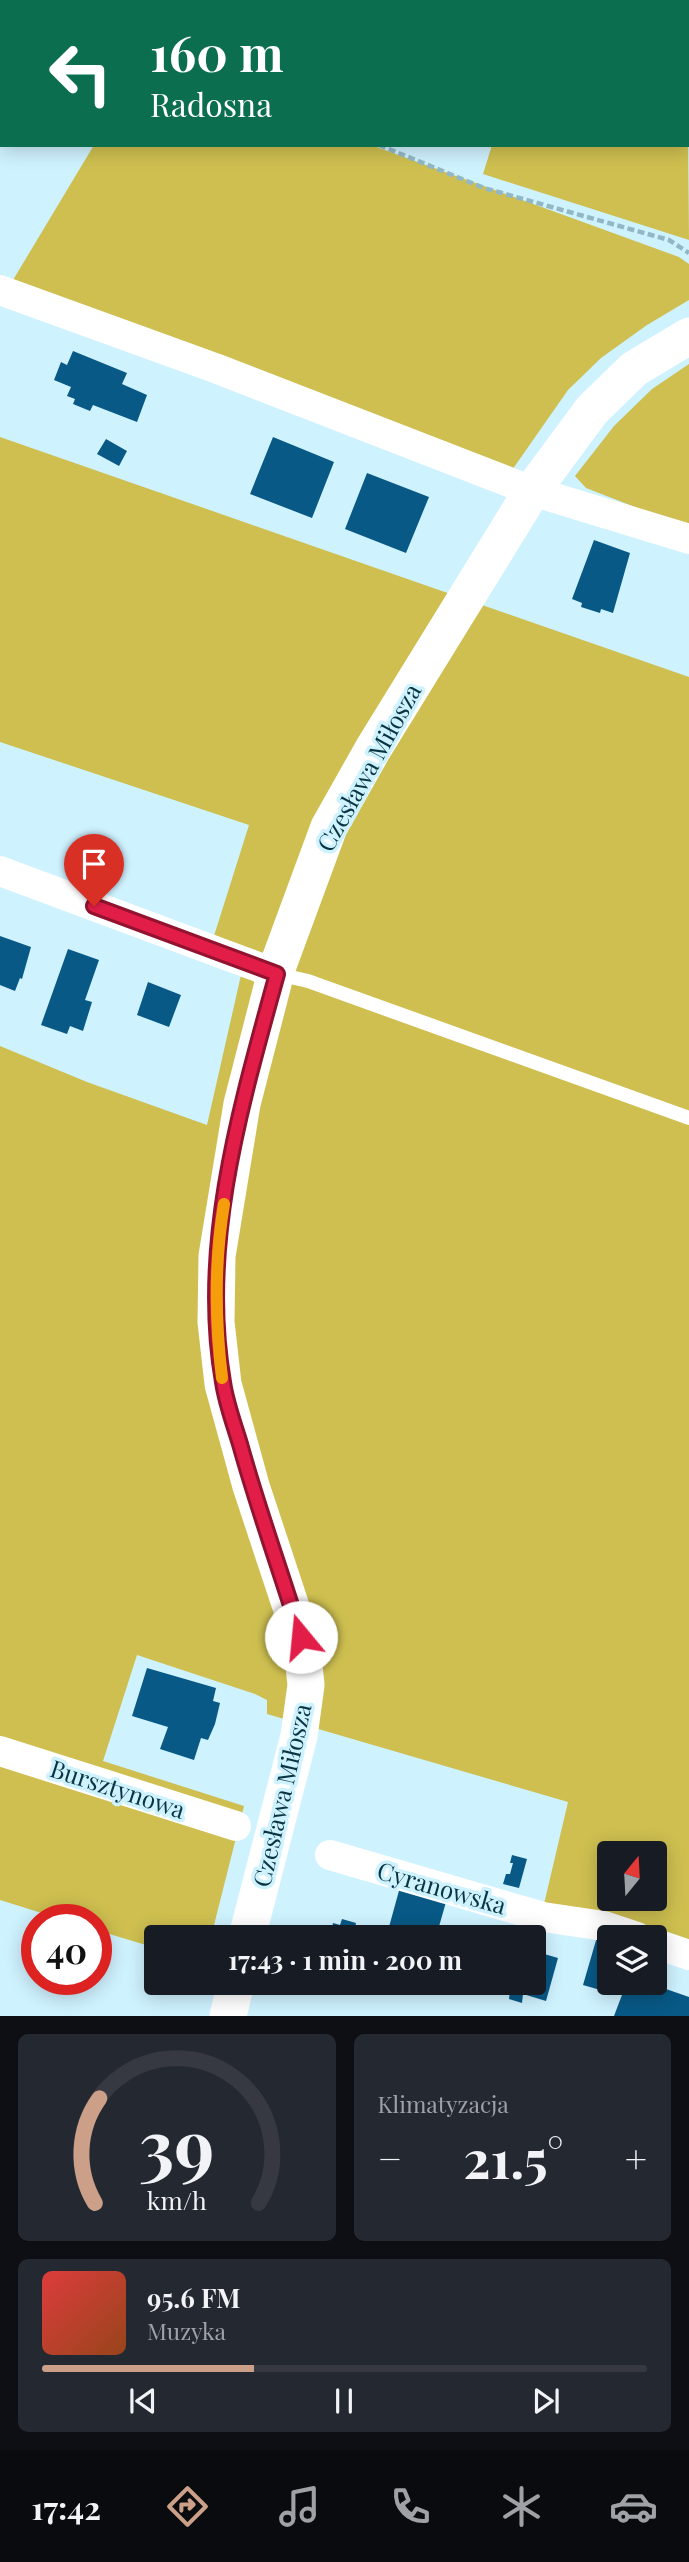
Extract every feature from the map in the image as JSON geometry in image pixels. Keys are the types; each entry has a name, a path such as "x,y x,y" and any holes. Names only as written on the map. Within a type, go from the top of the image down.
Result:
{"street":[{"path":"0,290 215,368 532,491 689,539"},
{"name":"Czesława Miłosza","path":"250,1925 299,1736 306,1685 301,1637 251,1486 223,1384 216,1322 217,1255 242,1104 277,974 298,907 328,827 532,491 592,410 634,369 689,336"},
{"path":"0,871 277,974"},
{"name":"Bursztynowa","path":"0,1751 236,1826"},
{"name":"Cyranowska","path":"330,1854 542,1917 597,1925"},
{"path":"667,1947 689,1955"},
{"path":"228,2016 233,1995"}],"lane":[{"path":"277,974 308,981 689,1118"}],"path":[{"path":"384,147 484,188 669,240 689,253"}],"shaded area":[{"path":"93,147 376,147 679,257 689,264 689,300 647,325 601,358 568,390 510,473 13,280"},
{"path":"491,147 688,147 689,240 483,174"},
{"path":"689,364 689,528 586,488 575,476 614,426 652,389"},
{"path":"0,437 689,677 689,1945 667,1939 667,1925 618,1925 544,1904 568,1802 267,1714 267,1700 255,1694 137,1655 103,1761 244,1806 214,1925 144,1925 144,1944 112,1935 112,1904 21,1904 21,1907 0,1900 0,1046 87,1082 207,1125 246,953 213,939 249,825 0,742"}],"building":[{"path":"73,351 127,373 122,384 147,395 137,422 93,405 90,411 73,404 75,399 67,396 71,387 54,380 61,362 67,365"},
{"path":"273,437 334,462 312,518 250,494"},
{"path":"106,439 127,451 119,466 97,454"},
{"path":"367,473 429,497 406,553 345,529"},
{"path":"594,540 630,553 613,613 601,609 600,613 581,607 582,603 572,599"},
{"path":"0,936 31,947 22,979 20,978 15,991 0,985"},
{"path":"68,949 99,960 85,1000 92,1002 83,1031 70,1026 67,1034 41,1025"},
{"path":"148,982 181,995 169,1027 137,1015"},
{"path":"147,1668 216,1688 213,1701 220,1703 215,1724 208,1740 201,1738 194,1760 160,1749 168,1727 132,1716"},
{"path":"512,1855 527,1859 519,1888 503,1884 506,1874 510,1874"},
{"path":"400,1887 446,1902 439,1925 390,1925"},
{"path":"342,1919 356,1923 356,1925 340,1925"},
{"path":"597,1937 597,1989 583,1985"},
{"path":"546,1954 558,1958 546,2001 526,1995 546,1995"},
{"path":"667,1989 689,1997 689,2016 614,2016 622,1995 667,1995"},
{"path":"509,1995 523,1995 522,2003 509,1999"}],"slow traffic":[{"path":"222,1378 216,1322 217,1255 224,1204"}],"route":[{"path":"94,906 244,964 277,974 242,1104 223,1210 217,1255 216,1322 223,1384 251,1486 301,1637"}]}
